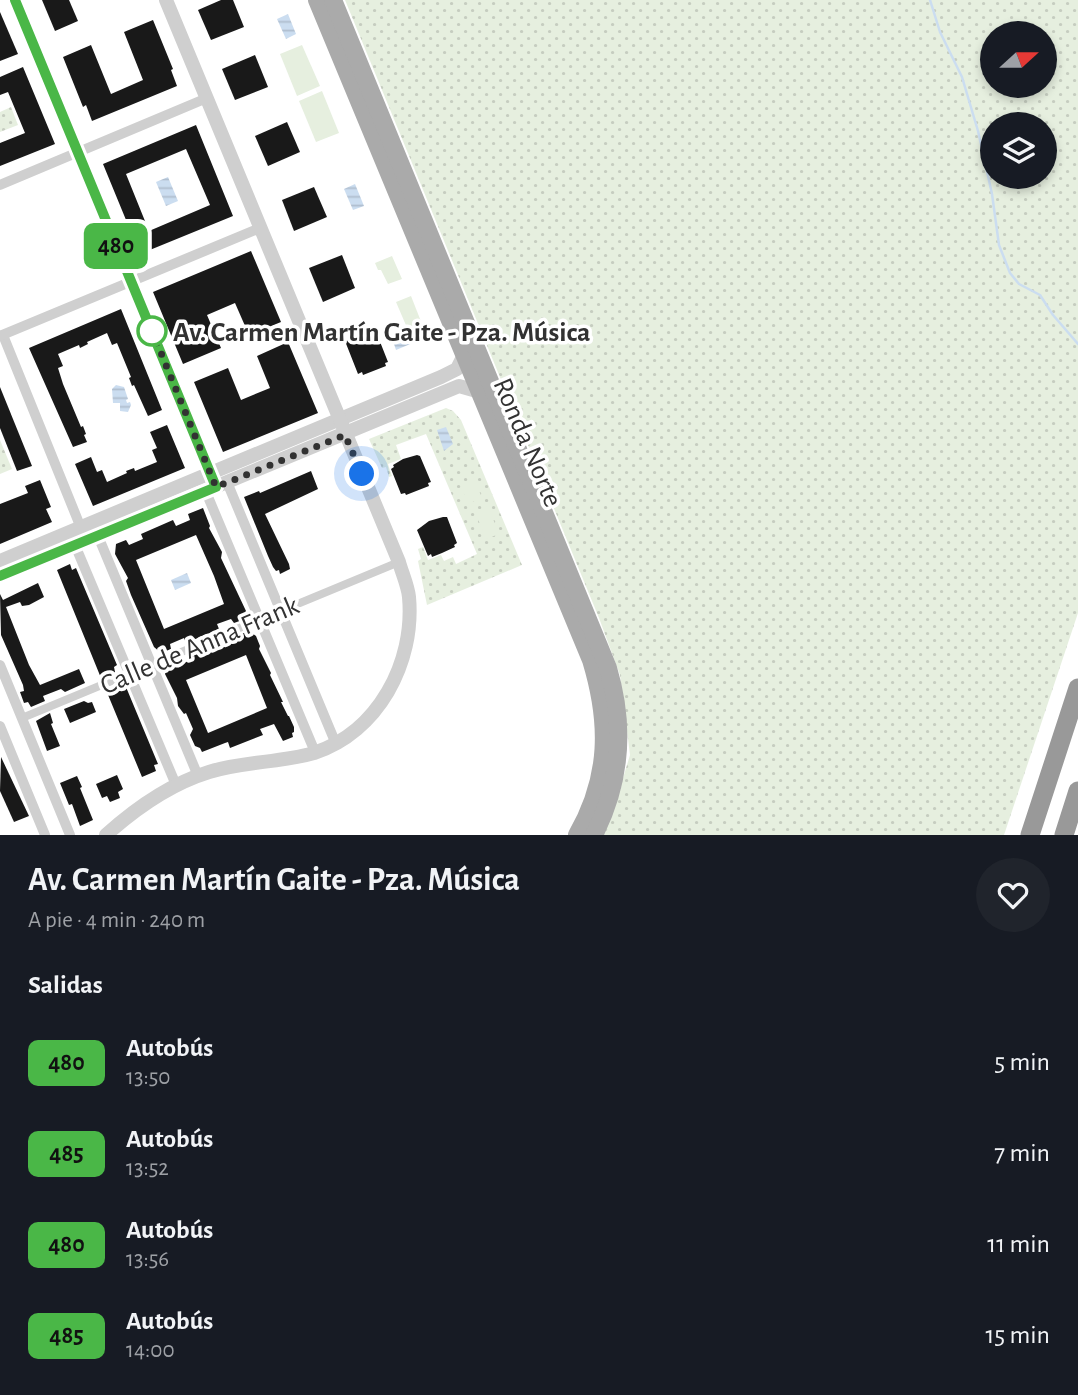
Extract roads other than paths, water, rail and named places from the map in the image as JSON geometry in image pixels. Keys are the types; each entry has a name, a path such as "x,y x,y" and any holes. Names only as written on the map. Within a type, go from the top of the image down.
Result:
{"highway":[{"path":"1030,835 1078,688"},
{"path":"1063,835 1078,791"}],"main road":[{"name":"Ronda Norte","path":"317,0 584,641 601,698 604,737 596,793 577,835"},
{"name":"Ronda Norte","path":"333,0 608,668 617,705 619,747 611,795 594,835"}],"street":[{"path":"15,0 215,484 280,611 336,744"},
{"path":"106,835 135,809 176,785 198,776 231,766 315,752 336,744 373,713 391,687 400,670 409,627 409,596 399,562 166,0"},
{"path":"0,184 207,98"},
{"path":"81,527 1,333 261,228"},
{"path":"0,576 215,484 339,420 457,369 464,355"},
{"path":"0,561 81,527 215,484 345,435 459,386 480,392"},
{"path":"215,484 259,620 315,752"},
{"path":"98,536 198,776"},
{"path":"75,545 176,785"},
{"name":"Calle de Anna Frank","path":"0,727 399,562"},
{"path":"0,665 70,835"},
{"path":"0,727 45,835"}],"water":[{"path":"288,14 296,34 286,39 277,19"},
{"path":"168,177 178,201 166,206 156,182"},
{"path":"355,184 364,206 353,210 344,189"},
{"path":"412,333 415,342 396,350 393,341"},
{"path":"116,385 124,387 127,403 130,402 131,405 128,412 120,411 120,403 113,403 112,389"},
{"path":"446,427 453,444 444,451 437,430"},
{"path":"187,573 191,583 175,590 171,580"}],"waterway":[{"path":"930,0 940,32 962,77 978,131 992,194 999,245 1010,273 1019,284 1040,295 1078,344"}],"place":[{"name":"Av. Carmen Martín Gaite - Pza. Música","path":"152,331"}]}
